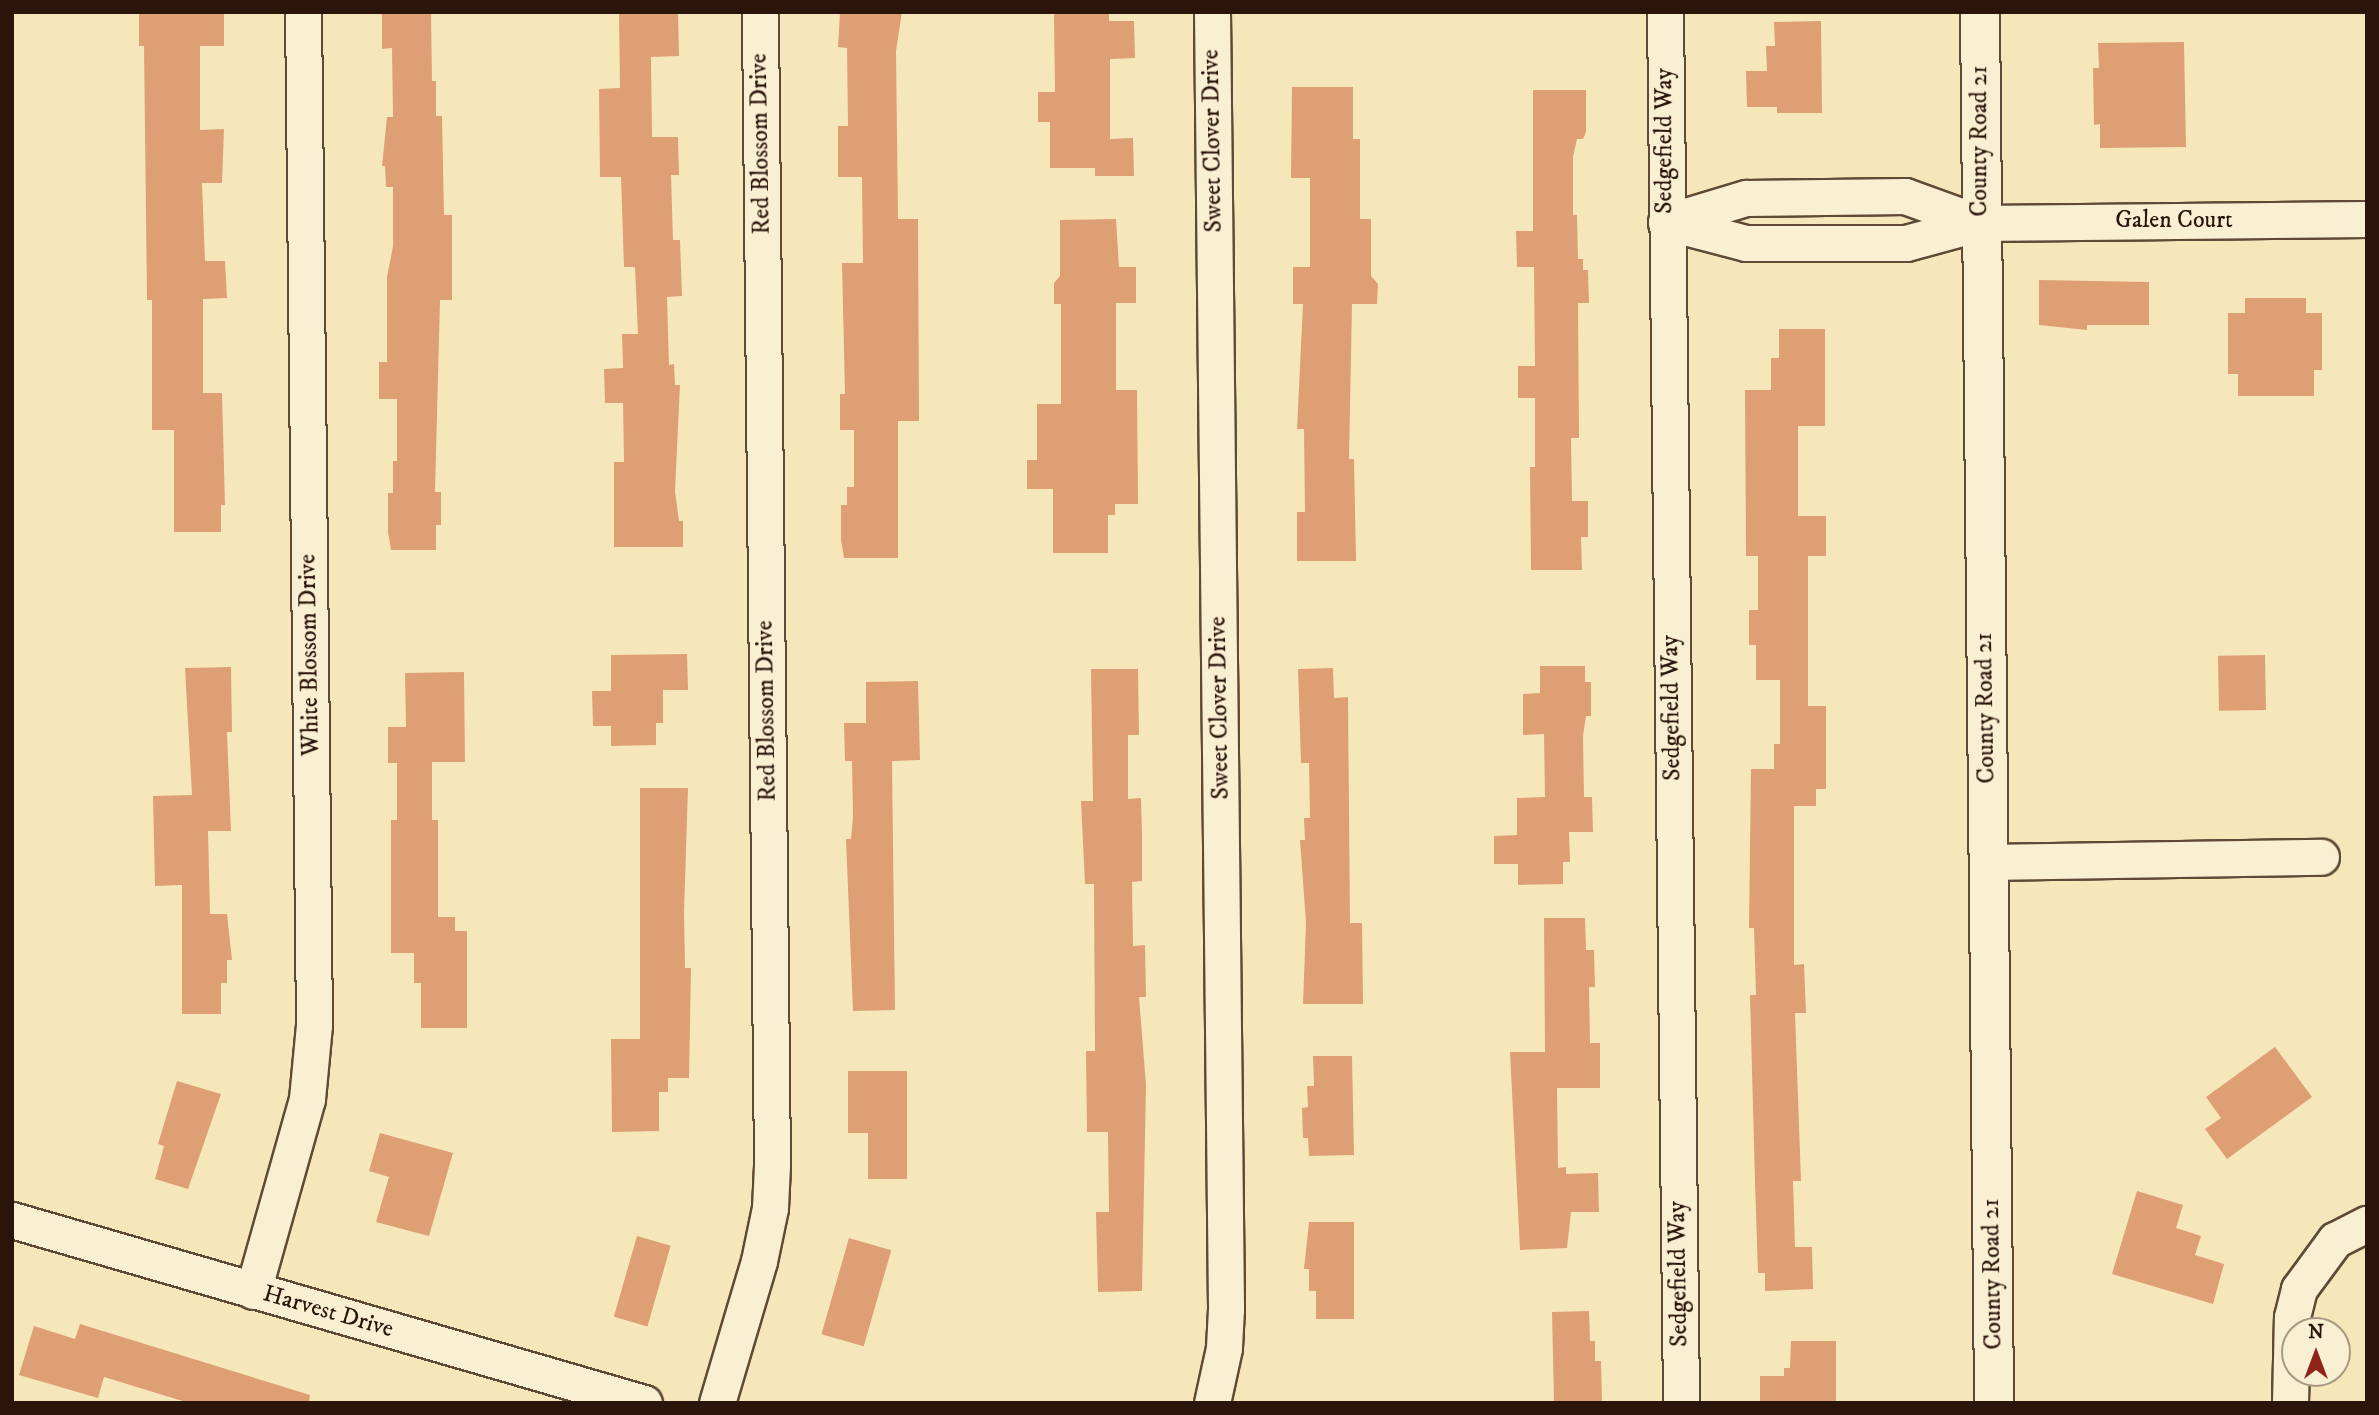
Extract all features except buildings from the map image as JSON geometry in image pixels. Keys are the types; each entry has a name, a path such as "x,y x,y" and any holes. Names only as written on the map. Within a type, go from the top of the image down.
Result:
{"street":[{"name":"White Blossom Drive","path":"253,1291 307,1099 314,1026 303,12"},
{"name":"Red Blossom Drive","path":"717,1403 759,1261 770,1208 772,1165 760,12"},
{"name":"Sweet Clover Drive","path":"1212,12 1226,1309 1224,1348 1212,1403"},
{"name":"Sedgefield Way","path":"1665,12 1681,1403"},
{"name":"County Road 21","path":"1980,12 1980,223 1994,1403"},
{"path":"1666,222 1746,198 1905,196 1980,223"},
{"name":"Galen Court","path":"1980,223 2367,219"},
{"path":"1666,222 1746,243 1906,243 1980,223"},
{"path":"1988,862 2321,857"},
{"name":"Harvest Drive","path":"12,1220 644,1403"},
{"path":"2290,1403 2292,1317 2299,1289 2313,1265 2335,1240 2367,1224"}]}
